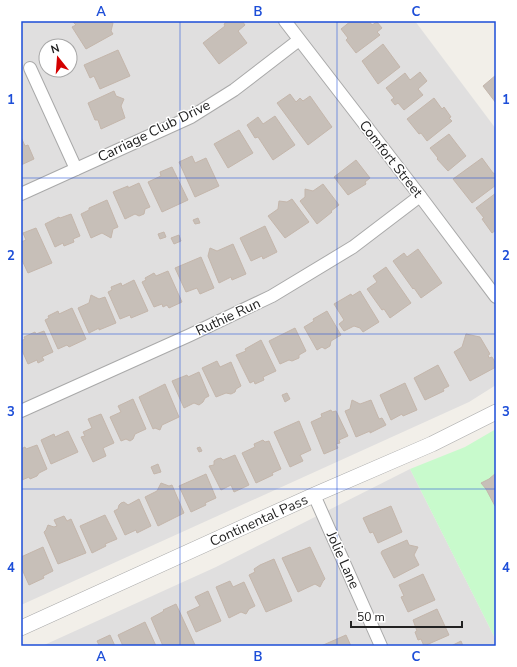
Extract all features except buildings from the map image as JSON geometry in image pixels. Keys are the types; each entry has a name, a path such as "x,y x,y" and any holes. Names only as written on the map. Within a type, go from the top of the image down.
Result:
{"street":[{"name":"Comfort Street","path":"285,21 496,297"},
{"name":"Carriage Club Drive","path":"21,194 191,116 234,90 299,40"},
{"path":"30,68 76,169"},
{"name":"Ruthie Run","path":"21,411 190,335 272,296 312,274 353,247 420,196"},
{"name":"Continental Pass","path":"21,628 432,444 496,412"},
{"name":"Jolie Lane","path":"314,496 381,646"}],"shaded area":[{"path":"21,21 415,21 496,129 496,385 469,402 21,605"},
{"path":"410,469 496,640 496,646 42,646 216,567"}],"green space":[{"path":"496,429 496,640 410,469 465,447"}]}
